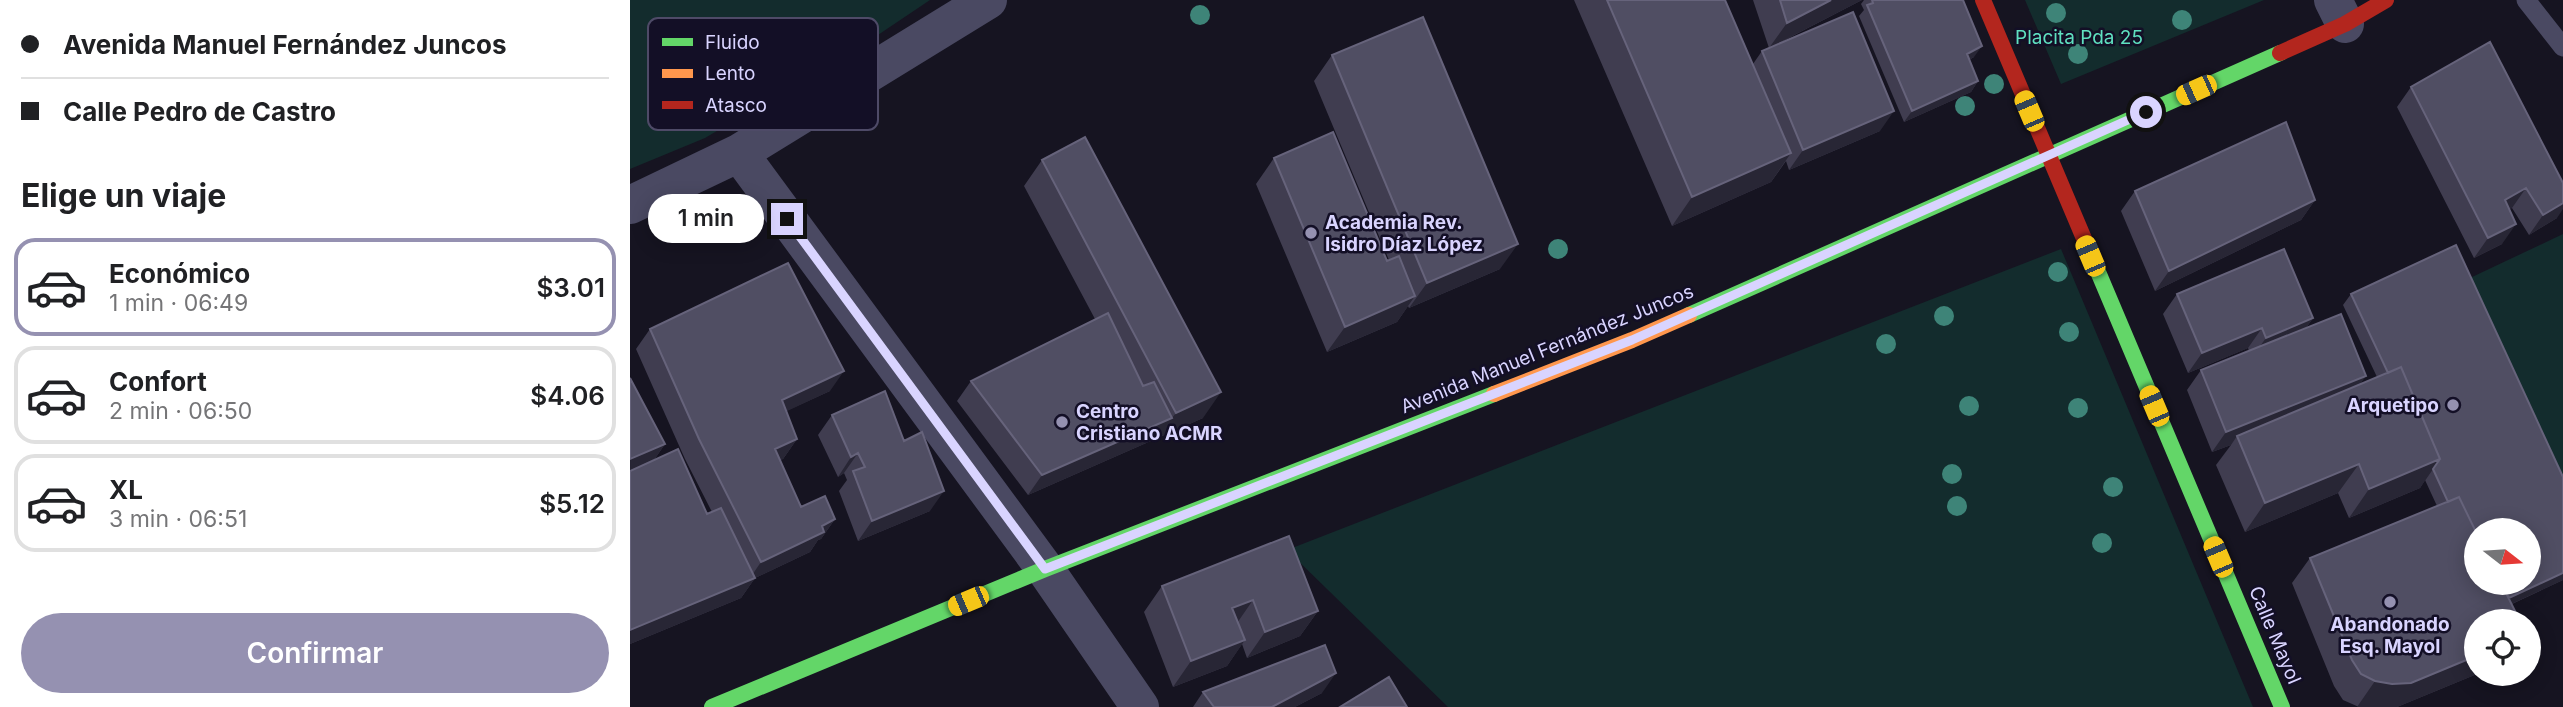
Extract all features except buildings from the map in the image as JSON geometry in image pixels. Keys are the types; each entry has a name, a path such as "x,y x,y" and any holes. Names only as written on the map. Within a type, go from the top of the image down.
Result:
{"main road":[{"name":"Calle Mayol","path":"1983,0 2282,707"},
{"name":"Avenida Manuel Fernández Juncos","path":"712,707 1045,569 1619,345 2047,156 2339,12 2386,0"}],"street":[{"path":"878,68 988,0"},
{"path":"630,205 739,153 776,130"},
{"path":"739,153 1045,569 1140,707"}],"lane":[{"path":"2526,0 2563,47"}],"green space":[{"path":"630,0 930,0 878,35 878,18 648,18 648,130 719,130 630,169"},
{"name":"Placita Pda 25","path":"2025,0 2264,0 2061,84"},
{"path":"2563,234 2563,479 2470,278"},
{"path":"2061,249 2253,707 1448,707 1287,550"}],"traffic: fast":[{"path":"1689,315 2280,53"},
{"path":"2096,267 2282,707"},
{"path":"712,707 1045,569 1494,394"}],"traffic: slow":[{"path":"1494,394 1689,315"}],"traffic: jam":[{"path":"1983,0 2096,267"},
{"path":"2280,53 2345,24 2386,0"}],"place":[{"name":"Academia Rev. Isidro Díaz López","path":"1311,233"},
{"name":"Arquetipo","path":"2453,405"},
{"name":"Centro Cristiano ACMR","path":"1062,422"},
{"name":"Abandonado Esq. Mayol","path":"2390,602"}],"route":[{"path":"787,219 1045,569 1632,340 2146,112"}]}
